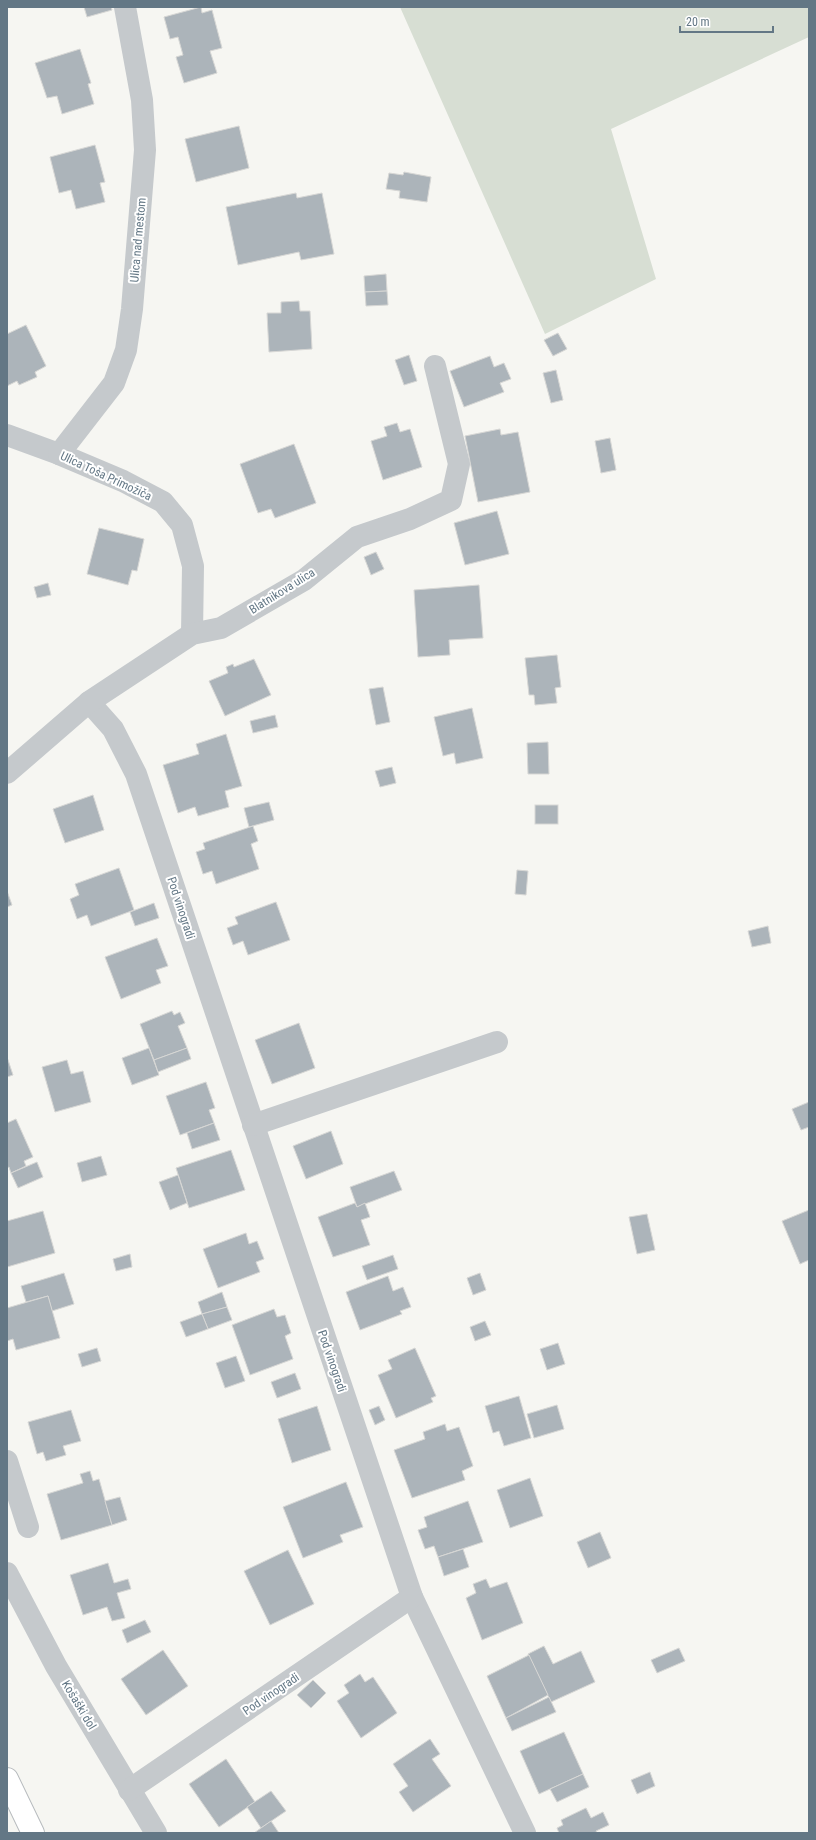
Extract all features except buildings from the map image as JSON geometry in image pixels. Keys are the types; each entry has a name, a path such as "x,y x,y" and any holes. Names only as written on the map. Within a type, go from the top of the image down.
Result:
{"highway":[{"path":"7,1779 33,1833"}],"street":[{"name":"Ulica nad mestom","path":"59,454 114,383 126,350 132,309 145,150 142,100 125,7"},
{"name":"Blatnikova ulica","path":"7,773 89,702 192,634 221,628 304,580 358,537 410,519 451,500 459,464 434,366"},
{"name":"Ulica Toša Primožiča","path":"7,435 59,454 123,481 163,502 182,525 193,566 192,634"},
{"name":"Pod vinogradi","path":"89,702 113,729 136,774 412,1597 525,1833"},
{"path":"253,1125 497,1042"},
{"path":"7,1461 28,1527"},
{"name":"Košaški dol","path":"7,1573 56,1666 156,1833"},
{"name":"Pod vinogradi","path":"129,1790 412,1597"}],"shaded area":[{"path":"400,7 809,7 809,37 611,129 656,279 545,334"}]}
